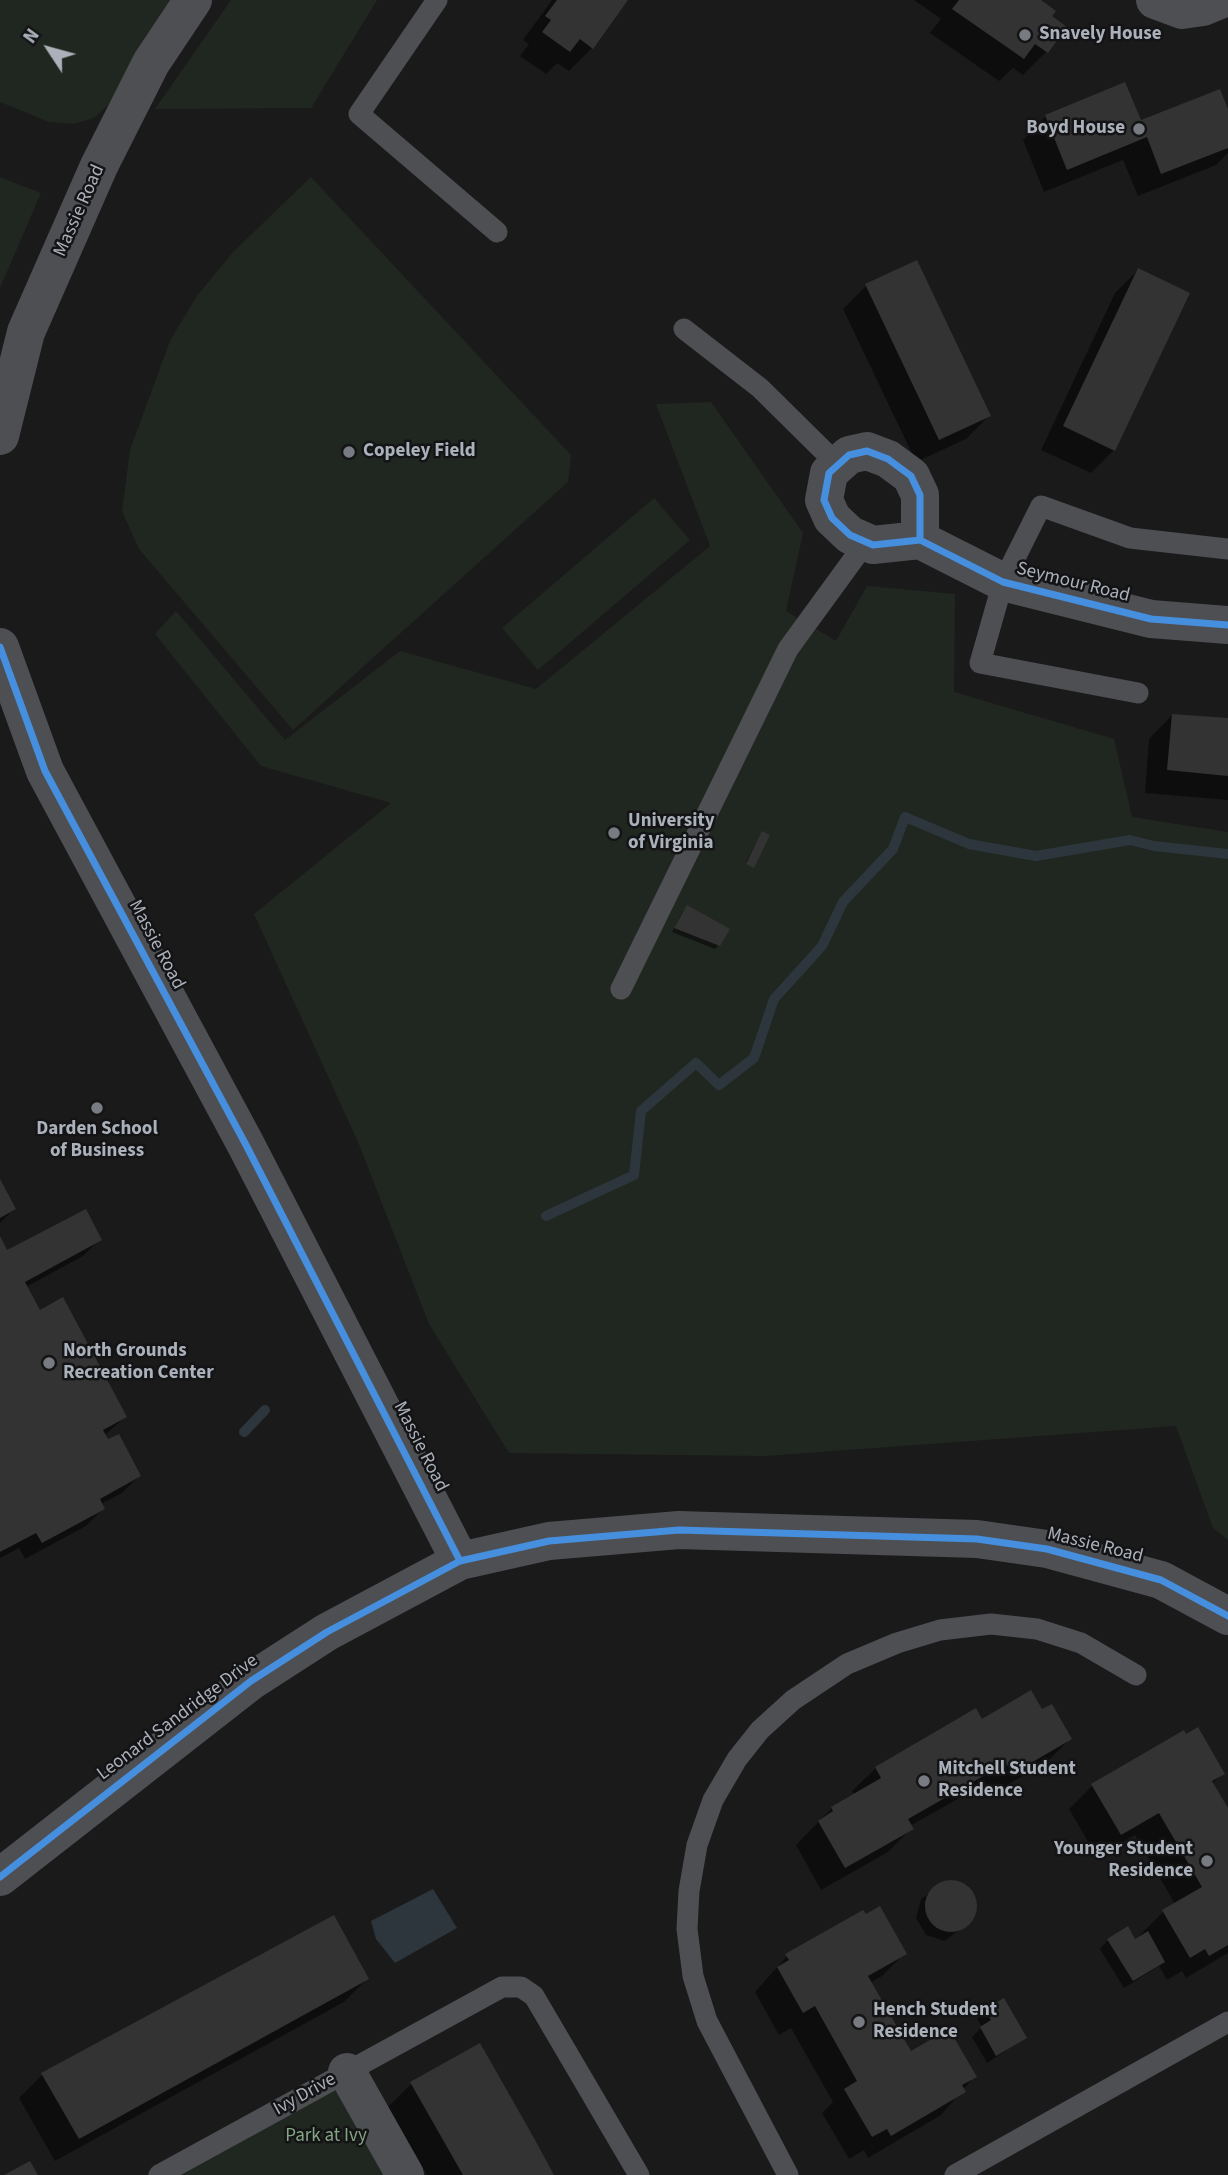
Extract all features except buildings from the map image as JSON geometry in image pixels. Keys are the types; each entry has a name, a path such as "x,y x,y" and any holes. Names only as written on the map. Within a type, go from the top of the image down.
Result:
{"street":[{"name":"Massie Road","path":"0,436 26,332 95,176 151,63 193,0"},
{"path":"1155,0 1182,10 1203,7 1220,0"},
{"path":"867,451 888,458 911,476 920,495 920,540 884,545 866,542 850,535 832,518 824,500 829,473 849,455 867,451"},
{"name":"Seymour Road","path":"920,540 1003,582 1151,619 1228,625"},
{"name":"Massie Road","path":"0,647 45,771 246,1145 460,1561 549,1541 679,1530 977,1539 1047,1549 1161,1580 1228,1616"},
{"name":"Leonard Sandridge Drive","path":"0,1877 251,1681 327,1632 460,1561"},
{"name":"Ivy Drive","path":"347,2072 405,2175"}],"lane":[{"path":"437,0 359,114 497,232"},
{"path":"684,330 760,388 838,465"},
{"path":"1138,693 980,663 1003,582 1041,506 1130,538 1228,549"},
{"path":"621,989 788,649 866,542"},
{"path":"788,2175 707,2021 693,1976 687,1929 689,1891 697,1845 713,1800 737,1759 760,1730 793,1700 847,1664 940,1629 991,1624 1037,1629 1081,1643 1136,1675"},
{"path":"347,2072 502,1987 521,1987 534,1996 639,2175"},
{"path":"955,2175 1228,2022"},
{"name":"Ivy Drive","path":"159,2175 347,2072"}],"green space":[{"path":"0,0 178,0 110,103 94,118 73,124 49,122 0,102"},
{"path":"231,0 377,0 311,108 155,109"},
{"path":"0,177 41,193 0,288"},
{"name":"Copeley Field","path":"311,177 571,455 568,482 293,730 139,549 122,511 130,450 170,341 197,296 232,253"},
{"path":"711,402 803,533 786,611 836,641 867,586 955,594 954,692 1114,739 1132,817 1228,832 1228,1540 1213,1528 1176,1426 765,1456 509,1453 429,1324 358,1142 254,914 391,803 261,766 155,634 176,611 285,740 400,651 536,689 710,546 656,404"},
{"path":"654,498 690,540 538,670 502,628"},
{"name":"Park at Ivy","path":"340,2087 392,2175 179,2175"}],"shaded area":[{"path":"433,1889 457,1928 395,1963 376,1939 371,1921"}],"waterway":[{"path":"546,1216 634,1175 641,1111 696,1063 719,1085 754,1058 774,999 822,946 843,902 893,849 905,817 969,844 1036,856 1130,840 1154,846 1228,854"},
{"path":"244,1432 265,1410"}],"cycle path":[{"path":"920,540 920,495 911,476 888,459 867,451 849,455 829,473 824,500 832,518 850,535 873,545 920,540 1003,582 1151,619 1228,625"},
{"path":"0,647 45,771 246,1145 460,1561"},
{"path":"0,1877 251,1681 327,1632 460,1561 549,1541 679,1530 977,1539 1047,1549 1161,1580 1228,1616"}],"place":[{"name":"Snavely House","path":"1025,35"},
{"name":"Boyd House","path":"1139,129"},
{"name":"Copeley Field","path":"349,452"},
{"name":"University of Virginia","path":"614,833"},
{"name":"Darden School of Business","path":"97,1108"},
{"name":"North Grounds Recreation Center","path":"49,1363"},
{"name":"Mitchell Student Residence","path":"924,1781"},
{"name":"Younger Student Residence","path":"1207,1861"},
{"name":"Hench Student Residence","path":"859,2022"}]}
